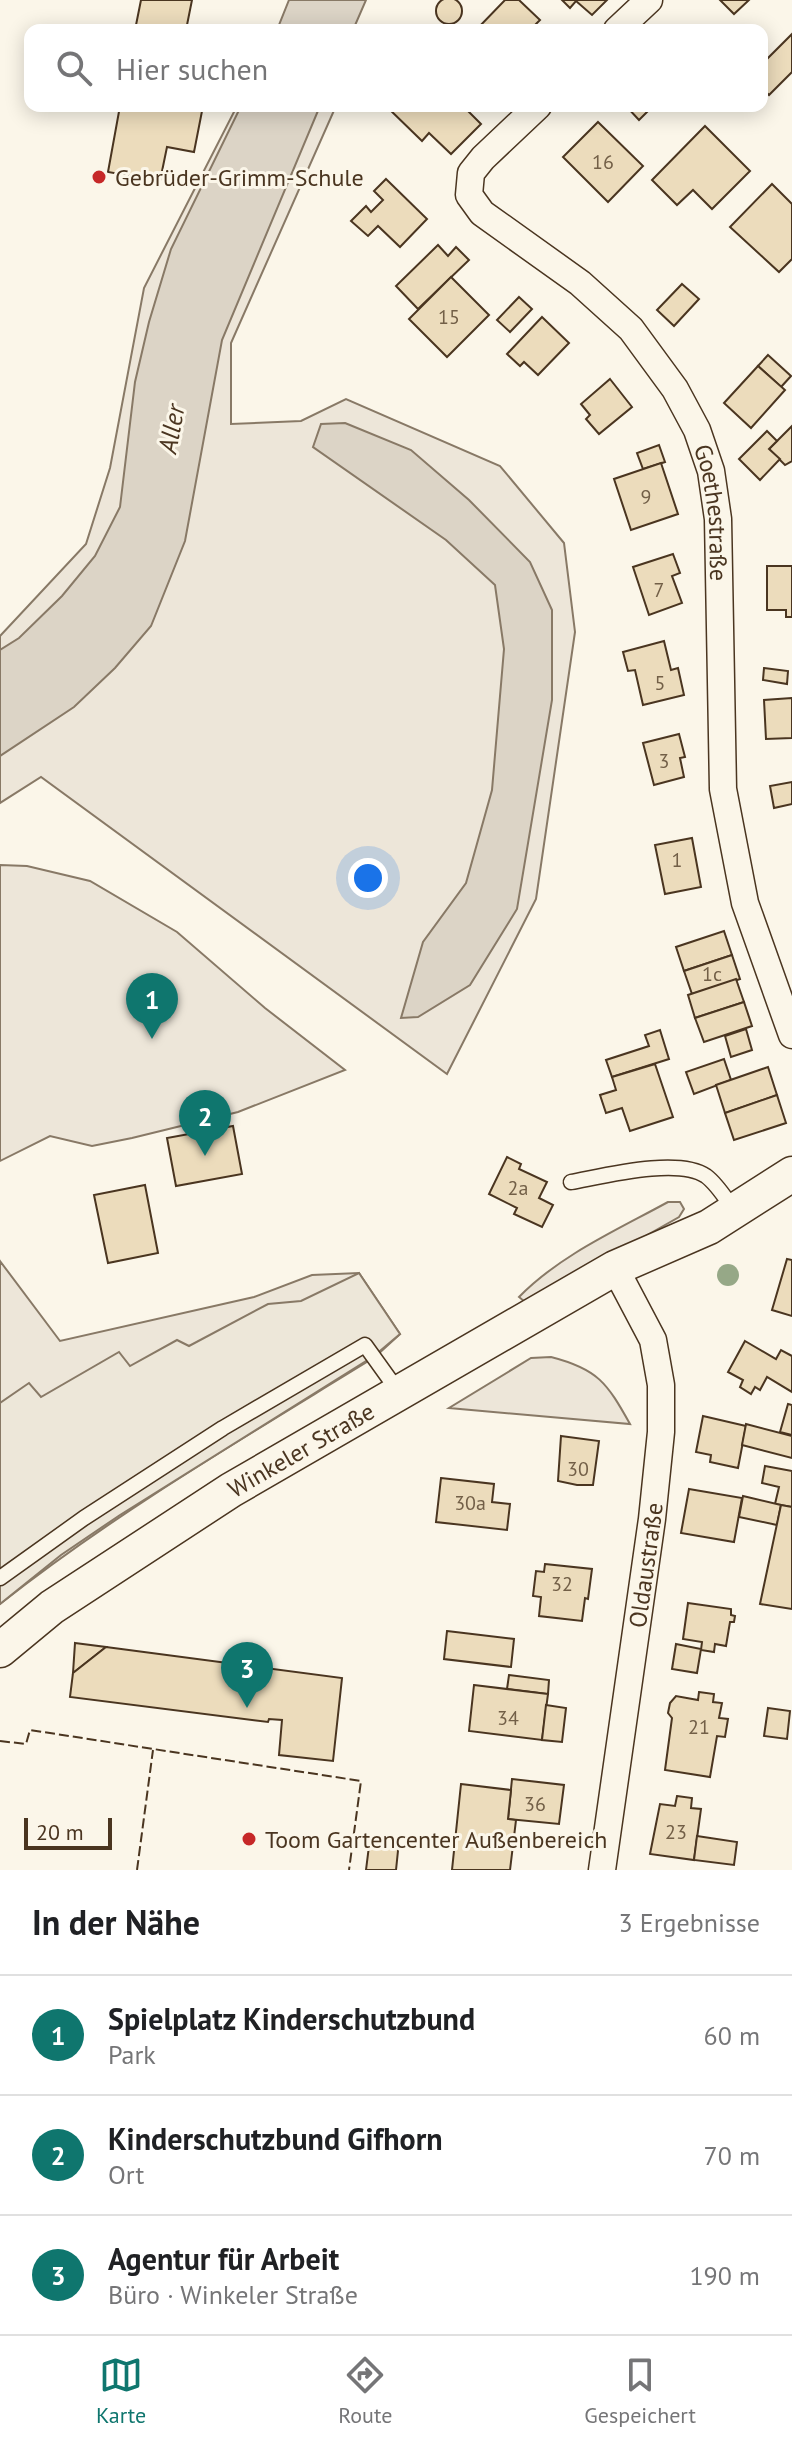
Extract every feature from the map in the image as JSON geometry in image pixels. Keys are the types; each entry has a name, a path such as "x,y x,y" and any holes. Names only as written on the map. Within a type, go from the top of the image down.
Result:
{"street":[{"path":"623,24 649,0"},
{"name":"Goethestraße","path":"532,112 471,173 469,195 482,213 580,283 631,329 675,389 697,430 711,471 718,519 723,789 745,903 792,1035"},
{"path":"615,1268 709,1227 729,1203 792,1168"},
{"path":"729,1203 792,1174"},
{"name":"Winkeler Straße","path":"0,1650 52,1607 231,1490 615,1268"},
{"name":"Oldaustraße","path":"602,1870 652,1519 661,1432 661,1385 653,1340 615,1268"}],"lane":[{"path":"571,1182 631,1170 683,1168 706,1176 729,1203"},
{"path":"0,1578 84,1518 187,1451 365,1345 398,1391"}],"shaded area":[{"path":"234,112 333,112 231,343 231,424 301,421 346,399 500,466 564,543 575,632 536,899 447,1074 41,777 0,803 0,636 86,544 110,468 144,288"},
{"path":"0,865 27,866 90,881 177,932 265,1008 345,1070 238,1112 92,1146 50,1136 0,1161"},
{"path":"668,1202 680,1202 684,1209 679,1217 535,1299 525,1302 519,1297 552,1268"},
{"path":"0,1261 60,1341 254,1297 312,1275 359,1273 400,1334 375,1357 231,1445 90,1537 0,1604"},
{"path":"359,1273 400,1334 374,1356 120,1515 61,1555 0,1604 0,1403 29,1383 41,1397 119,1352 130,1366 177,1340 189,1346 268,1304 301,1301"},
{"path":"551,1357 580,1367 600,1380 630,1424 449,1408 531,1358"}],"water":[{"path":"289,0 366,0 356,24 279,24"},
{"name":"Aller","path":"238,112 317,112 222,340 185,541 151,626 115,668 74,707 0,756 0,650 19,638 62,596 95,556 120,507 135,382 171,249"},
{"path":"345,423 411,450 469,500 530,562 552,610 552,700 517,909 470,985 418,1017 401,1018 423,942 466,883 492,790 504,649 495,585 446,540 313,447 321,424"}],"building":[{"path":"444,-1 454,-1 461,6 461,16 454,23 444,23 437,16 437,6"},
{"path":"141,0 192,0 187,24 136,24"},
{"path":"505,0 519,0 540,20 536,24 482,24"},
{"path":"562,0 607,0 592,15 576,1 570,8"},
{"path":"720,0 749,0 734,14"},
{"path":"792,34 792,72 769,95 768,94 768,58"},
{"path":"119,112 202,112 194,152 167,147 160,181 108,172"},
{"path":"392,112 469,112 481,124 451,154 429,133 422,141"},
{"path":"632,112 647,112 639,120"},
{"path":"598,122 643,166 608,202 563,157"},
{"path":"705,126 750,171 712,209 693,190 677,205 652,180"},
{"path":"386,179 427,219 400,247 378,226 368,236 351,221 366,206 371,212 383,200 374,191"},
{"path":"772,184 792,204 792,259 779,272 730,227"},
{"path":"438,245 448,256 456,247 469,260 418,309 396,286"},
{"path":"451,277 489,315 447,357 409,319"},
{"path":"682,284 699,299 674,326 657,310"},
{"path":"519,297 532,309 510,332 497,320"},
{"path":"542,317 569,343 538,375 524,362 520,366 507,354"},
{"path":"768,355 791,376 781,387 758,366"},
{"path":"758,366 785,390 751,428 724,403"},
{"path":"610,379 632,407 599,434 586,419 590,415 581,404"},
{"path":"792,426 792,461 785,465 769,449"},
{"path":"767,431 777,441 769,449 780,459 760,480 739,459"},
{"path":"659,445 665,462 643,469 637,453"},
{"path":"661,463 678,514 631,530 614,479"},
{"path":"673,554 680,573 672,576 682,603 649,615 633,567"},
{"path":"767,566 792,566 792,617 786,617 786,610 767,610"},
{"path":"664,641 671,670 678,668 684,695 643,705 635,670 628,671 623,652"},
{"path":"764,668 788,671 787,684 763,680"},
{"path":"792,698 792,738 766,739 764,700"},
{"path":"679,734 685,757 680,758 684,777 654,785 643,743"},
{"path":"792,782 792,804 774,808 770,786"},
{"path":"692,838 701,887 665,894 655,845"},
{"path":"724,931 732,955 684,971 676,947"},
{"path":"732,955 740,979 692,994 684,971"},
{"path":"736,979 744,1002 695,1018 688,995"},
{"path":"744,1002 752,1026 704,1042 695,1018"},
{"path":"746,1029 752,1050 731,1057 725,1036"},
{"path":"660,1030 669,1059 612,1077 606,1060 649,1046 645,1035"},
{"path":"724,1059 731,1080 694,1094 686,1072"},
{"path":"655,1064 673,1117 630,1131 622,1108 606,1113 600,1095 616,1090 612,1077"},
{"path":"768,1067 777,1095 725,1113 716,1085"},
{"path":"777,1095 786,1123 734,1140 725,1113"},
{"path":"233,1126 242,1174 176,1186 167,1138"},
{"path":"507,1157 521,1164 519,1169 547,1182 539,1198 553,1205 542,1227 514,1214 517,1208 489,1194"},
{"path":"145,1185 158,1253 108,1263 94,1195"},
{"path":"787,1259 792,1260 792,1316 772,1310"},
{"path":"745,1341 776,1359 781,1350 792,1356 792,1392 767,1377 760,1390 755,1387 751,1394 740,1387 743,1380 728,1372"},
{"path":"788,1404 792,1405 792,1435 780,1432"},
{"path":"703,1416 746,1426 738,1468 710,1462 711,1455 696,1452"},
{"path":"746,1424 792,1436 792,1458 742,1445"},
{"path":"561,1436 599,1441 593,1485 558,1481"},
{"path":"765,1466 792,1471 792,1507 775,1504 779,1487 762,1483"},
{"path":"441,1478 494,1484 492,1502 510,1504 507,1530 436,1522"},
{"path":"689,1489 742,1498 734,1542 681,1533"},
{"path":"743,1496 781,1505 777,1525 739,1517"},
{"path":"781,1505 792,1507 792,1609 760,1604"},
{"path":"545,1564 592,1569 582,1621 539,1616 541,1597 533,1596 536,1571 544,1572"},
{"path":"688,1603 731,1609 731,1615 735,1616 734,1622 730,1622 726,1646 715,1644 714,1652 701,1650 702,1642 683,1639"},
{"path":"447,1631 514,1639 511,1667 444,1659"},
{"path":"75,1643 106,1647 73,1673"},
{"path":"676,1644 701,1649 697,1673 672,1669"},
{"path":"106,1647 342,1678 333,1761 279,1755 282,1720 269,1719 268,1722 70,1697 73,1673"},
{"path":"509,1675 549,1680 548,1694 507,1689"},
{"path":"474,1685 548,1694 542,1740 469,1731"},
{"path":"699,1692 714,1694 713,1702 722,1703 719,1718 728,1719 725,1737 717,1736 710,1777 665,1770 672,1718 668,1713 670,1703 676,1696 698,1700"},
{"path":"546,1705 566,1708 562,1742 542,1740"},
{"path":"768,1708 790,1711 787,1739 764,1736"},
{"path":"512,1779 564,1785 559,1824 508,1819"},
{"path":"461,1784 511,1790 508,1819 516,1820 510,1870 452,1870"},
{"path":"677,1796 692,1798 691,1808 701,1809 694,1860 650,1854 660,1804 675,1806"},
{"path":"697,1836 737,1842 734,1865 694,1860"},
{"path":"370,1838 399,1841 396,1870 366,1870"}],"fence":[{"path":"0,1741 26,1744 30,1730 361,1781 349,1870"},
{"path":"137,1870 153,1750"}],"place":[{"name":"Gebrüder-Grimm-Schule","path":"99,177"},
{"name":"Spielplatz Kinderschutzbund","path":"152,1039"},
{"name":"Kinderschutzbund Gifhorn","path":"205,1156"},
{"name":"Agentur für Arbeit","path":"247,1708"},
{"name":"Toom Gartencenter Außenbereich","path":"249,1839"}]}
